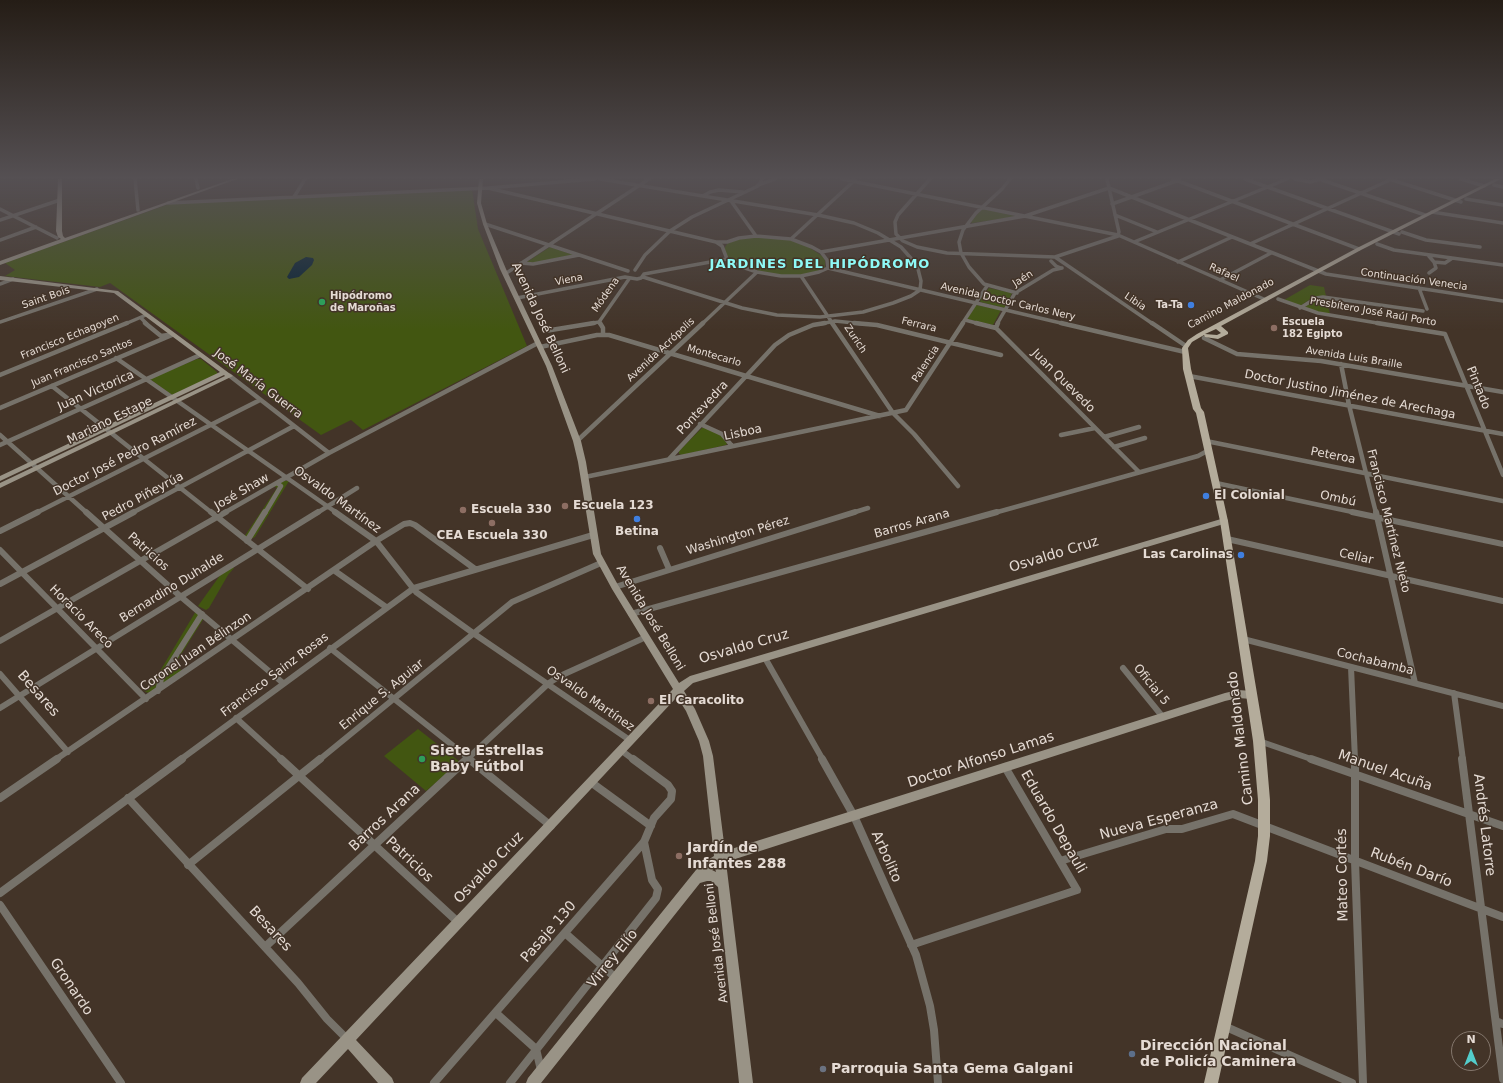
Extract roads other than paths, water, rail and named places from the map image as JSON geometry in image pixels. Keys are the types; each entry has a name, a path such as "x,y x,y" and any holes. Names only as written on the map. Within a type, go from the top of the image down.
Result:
{"main road":[{"path":"59,230 61,238"},
{"path":"0,259 40,249 61,238 84,230"},
{"path":"0,259 87,230"},
{"name":"Avenida José Belloni","path":"487,230 504,271 549,366 577,441 585,477 597,554 631,614 690,709 704,741 720,858 746,1083"},
{"name":"Camino Maldonado","path":"1191,376 1192,350 1196,343 1219,327 1266,300 1404,230"},
{"name":"Camino Maldonado","path":"1211,1083 1261,861 1264,827 1263,781 1252,695 1224,521 1200,412 1202,409 1191,376 1186,349 1194,338 1278,299 1359,249 1404,230"},
{"name":"José María Guerra","path":"0,278 116,292 144,316 227,374"},
{"name":"Mariano Estape","path":"0,486 35,466 227,374"},
{"name":"Mariano Estape","path":"0,479 35,466"},
{"name":"Osvaldo Cruz","path":"307,1083 592,784 678,690 696,678 1224,521"},
{"name":"Doctor Alfonso Lamas","path":"720,858 1162,716 1225,697 1238,694 1252,695"},
{"name":"Virrey Elío","path":"533,1083 704,869 720,858"},
{"path":"696,879 701,876 713,876 723,884"},
{"name":"Besares","path":"348,1040 387,1083"}],"street":[{"path":"0,240 29,230"},
{"path":"42,230 61,238"},
{"path":"502,230 628,271 642,271 644,275 724,303 777,315 828,317 879,308 911,296 920,290 920,273 912,258 898,245 885,236 870,230"},
{"path":"504,271 521,263 572,230"},
{"path":"664,230 721,244 727,259"},
{"path":"751,230 756,236"},
{"path":"791,240 802,230"},
{"path":"896,230 896,234 899,238 906,243 925,249 961,253 1037,257 1055,257 1118,236 1117,230"},
{"path":"821,252 951,230"},
{"path":"963,230 959,242 961,253 969,267 986,286 1017,292"},
{"name":"Rafael","path":"1088,230 1118,236 1134,242 1266,300"},
{"path":"1151,230 1157,232"},
{"path":"1134,242 1163,230"},
{"name":"Continuación Venecia","path":"1213,230 1320,272 1503,301"},
{"path":"1250,244 1282,230"},
{"path":"1308,230 1359,249"},
{"path":"1393,230 1426,240 1480,247"},
{"name":"Módena","path":"635,270 645,255 670,231"},
{"path":"885,236 896,234"},
{"path":"644,275 727,259 742,267 757,272 781,276 801,276 819,272 828,268 826,257 821,252 812,247 791,240 756,236 739,238 729,242 716,242"},
{"path":"1178,262 1232,237"},
{"path":"723,248 729,242"},
{"path":"898,245 906,243"},
{"path":"1377,244 1394,250 1503,265"},
{"path":"1220,280 1272,253"},
{"path":"521,263 533,264 579,255"},
{"path":"1428,255 1434,262 1436,268 1429,273"},
{"path":"1037,257 1051,261 1054,265 1053,270"},
{"path":"1051,261 1055,257"},
{"name":"Libia","path":"1055,257 1186,349"},
{"path":"1434,262 1445,263 1451,259"},
{"name":"Libia","path":"1054,265 1075,271"},
{"path":"1062,268 1066,265"},
{"name":"Avenida Doctor Carlos Nery","path":"828,268 1006,310 1186,349"},
{"name":"Jaén","path":"996,328 1017,292 1053,270 1062,268"},
{"name":"Módena","path":"545,331 599,322 627,278 624,274 628,271"},
{"name":"Avenida Acrópolis","path":"577,441 757,272"},
{"name":"Viena","path":"517,298 627,278 637,279 644,275"},
{"name":"Zurich","path":"801,276 893,413 914,434 958,486"},
{"path":"0,284 13,279"},
{"name":"Palencia","path":"906,410 986,286"},
{"path":"1300,308 1316,298 1323,296 1425,310 1419,288"},
{"name":"Saint Bois","path":"0,322 97,289"},
{"name":"Presbítero José Raúl Porto","path":"1278,299 1300,308 1328,315 1442,333"},
{"name":"Francisco Echagoyen","path":"0,375 144,316"},
{"path":"965,320 996,328"},
{"name":"Ferrara","path":"832,321 877,324 1001,355"},
{"name":"Pontevedra","path":"668,460 700,424 782,340 806,328 832,321"},
{"name":"Módena","path":"599,322 603,328 603,334"},
{"name":"Juan Quevedo","path":"996,328 1139,472"},
{"name":"Pintado","path":"1442,333 1446,335 1503,475"},
{"name":"Montecarlo","path":"539,345 603,334 880,416"},
{"name":"Juan Francisco Santos","path":"0,408 172,335"},
{"name":"Avenida Luis Braille","path":"1205,337 1237,354 1322,361 1503,392"},
{"name":"José Shaw","path":"0,641 329,453 539,345"},
{"name":"Juan Victorica","path":"0,445 200,355"},
{"name":"Osvaldo Martínez","path":"116,358 249,450 376,541 416,592 473,633 549,683 632,741"},
{"name":"Francisco Martínez Nieto","path":"1341,364 1349,405 1377,517 1415,683"},
{"name":"José María Guerra","path":"227,374 329,453"},
{"name":"Doctor Justino Jiménez de Arechaga","path":"1191,376 1503,434"},
{"path":"52,386 308,589"},
{"name":"Doctor José Pedro Ramírez","path":"0,531 260,400"},
{"name":"Lisboa","path":"585,477 906,410"},
{"path":"700,424 722,434 732,446"},
{"name":"Pedro Piñeyrúa","path":"0,584 294,426"},
{"path":"1104,437 1139,427"},
{"path":"1061,435 1095,428"},
{"name":"Patricios","path":"0,435 70,496 180,596 283,683"},
{"path":"1114,446 1145,438"},
{"name":"Peteroa","path":"1206,441 1503,501"},
{"name":"Barros Arana","path":"631,614 1198,456 1209,450"},
{"path":"1198,456 1207,458 1212,462"},
{"path":"247,541 280,488 281,486 277,483"},
{"name":"Ombú","path":"1216,483 1503,544"},
{"name":"Bernardino Duhalde","path":"0,708 357,488"},
{"name":"Washington Pérez","path":"615,587 868,508"},
{"name":"Coronel Juan Bélinzon","path":"0,798 335,571 376,541 404,524 410,523 415,525 475,569"},
{"name":"Francisco Sainz Rosas","path":"1,890 414,588 593,535"},
{"name":"Celiar","path":"1227,539 1503,601"},
{"path":"660,548 669,569"},
{"name":"Horacio Areco","path":"0,550 146,699"},
{"name":"Enrique S. Aguiar","path":"188,865 518,598 601,563"},
{"path":"335,571 386,607"},
{"path":"158,691 161,679 202,614"},
{"name":"Barros Arana","path":"264,947 549,683 560,676 646,637"},
{"name":"Cochabamba","path":"1243,639 1503,706"},
{"path":"330,648 551,826"},
{"name":"Arbolito","path":"765,658 854,816 916,955 930,1006 934,1030 938,1083"},
{"name":"Mateo Cortés","path":"1351,667 1356,774 1355,861 1363,1083"},
{"name":"Oficial 5","path":"1123,668 1162,716"},
{"name":"Besares","path":"0,674 68,752"},
{"name":"Andrés Latorre","path":"1454,693 1481,909 1499,1023 1503,1080"},
{"name":"Patricios","path":"236,718 300,775 459,923"},
{"name":"Manuel Acuña","path":"1258,741 1503,826"},
{"name":"Pasaje 130","path":"434,1083 644,842 654,818 671,799 672,792 668,785 622,752"},
{"name":"Eduardo Depauli","path":"911,946 1077,890 1006,767"},
{"path":"592,784 651,826"},
{"name":"Besares","path":"128,798 348,1040"},
{"name":"Nueva Esperanza","path":"1060,861 1166,829 1182,828 1230,814 1236,815 1264,827"},
{"name":"Rubén Darío","path":"1264,827 1503,917"},
{"name":"Virrey Elío","path":"510,1083 656,898 658,889 652,880 644,842"},
{"name":"Gronardo","path":"0,905 120,1083"},
{"path":"565,933 617,979"},
{"path":"496,1013 536,1049 541,1072"},
{"path":"1224,1026 1352,1083"}],"water":[{"path":"306,257 313,258 314,260 312,265 299,277 289,279 287,277 295,263"}],"place":[{"name":"Hipódromo de Maroñas","path":"322,302"},
{"name":"Ta-Ta","path":"1191,305"},
{"name":"Escuela 182 Egipto","path":"1274,328"},
{"name":"El Colonial","path":"1206,496"},
{"name":"Escuela 123","path":"565,506"},
{"name":"Escuela 330","path":"463,510"},
{"name":"Betina","path":"637,519"},
{"name":"CEA Escuela 330","path":"492,523"},
{"name":"Las Carolinas","path":"1241,555"},
{"name":"El Caracolito","path":"651,701"},
{"name":"Siete Estrellas Baby Fútbol","path":"422,759"},
{"name":"Jardín de Infantes 288","path":"679,856"},
{"name":"Dirección Nacional de Policía Caminera","path":"1132,1054"},
{"name":"Parroquia Santa Gema Galgani","path":"823,1069"}],"district":[{"name":"JARDINES DEL HIPÓDROMO","path":"820,265"}]}
